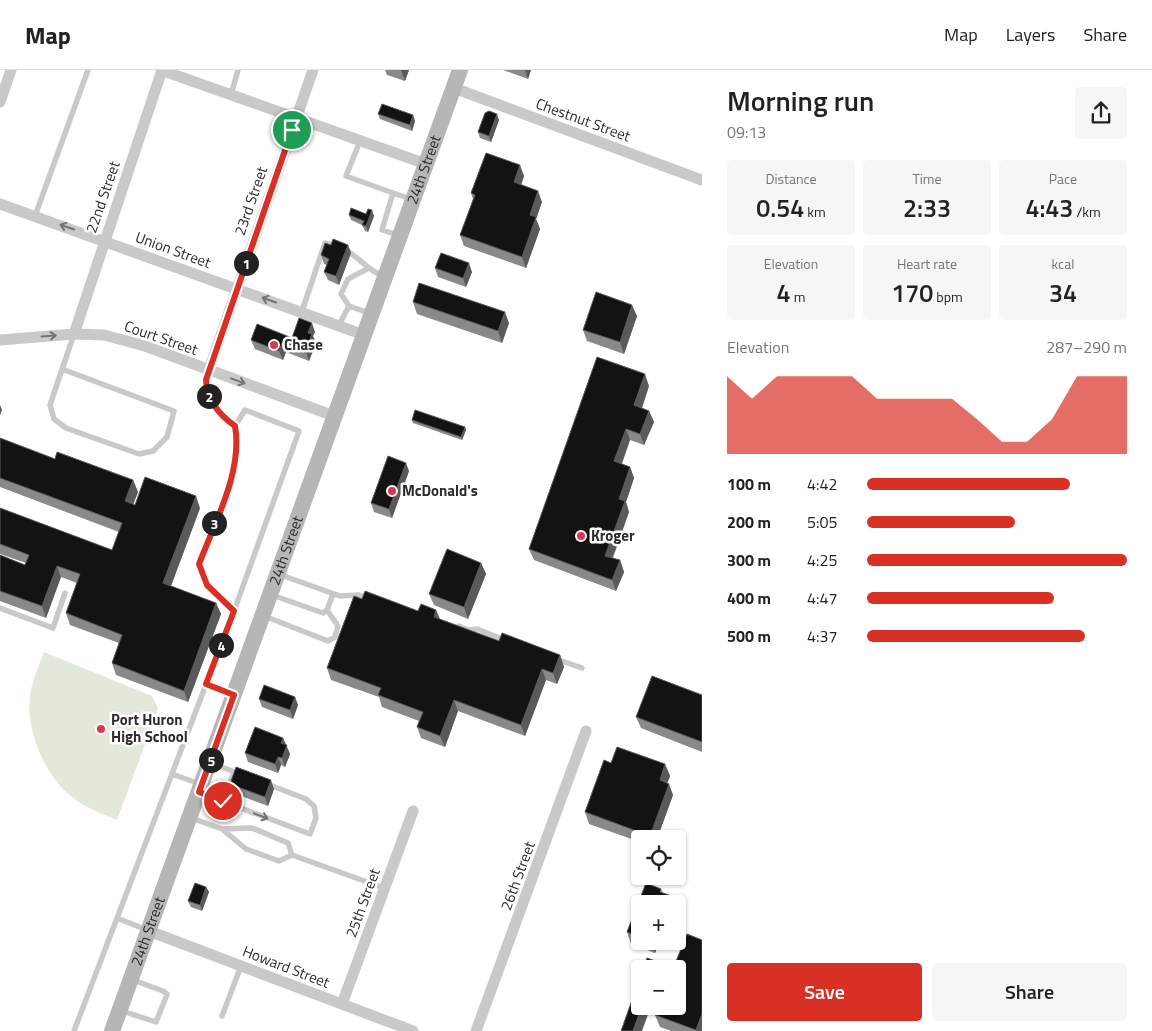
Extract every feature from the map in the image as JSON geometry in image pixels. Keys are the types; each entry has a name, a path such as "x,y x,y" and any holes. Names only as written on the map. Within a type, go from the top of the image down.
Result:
{"street":[{"path":"0,102 11,70"},
{"path":"161,70 426,164"},
{"name":"22nd Street","path":"74,334 103,240 161,70"},
{"name":"23rd Street","path":"208,370 313,70"},
{"name":"24th Street","path":"115,1030 131,979 460,70"},
{"name":"Chestnut Street","path":"454,88 702,180"},
{"name":"Union Street","path":"0,204 302,311 364,335"},
{"name":"Court Street","path":"0,340 74,334 104,335 125,340 334,416"},
{"name":"26th Street","path":"476,1031 586,731"},
{"name":"25th Street","path":"342,1004 413,811"},
{"name":"Howard Street","path":"149,931 413,1031"}],"lane":[{"path":"35,216 88,70"},
{"path":"231,95 238,70"},
{"path":"360,141 346,176 413,200"},
{"path":"393,194 382,230 400,236"},
{"path":"302,311 325,242 352,252 367,269 385,277"},
{"path":"367,269 348,279 341,294 349,306 372,314"},
{"path":"339,325 349,306"},
{"path":"62,369 174,411 167,437 153,450 139,454 66,428 54,419 50,405 62,369 74,334"},
{"path":"208,370 206,393 221,416 235,426"},
{"path":"74,1031 234,611 299,431 245,410 235,426 238,444 235,467 199,564 207,585 234,611"},
{"path":"278,574 340,596 359,595 375,601"},
{"path":"0,608 52,628 65,593"},
{"path":"270,594 323,612 327,610"},
{"path":"327,610 333,594"},
{"path":"262,616 328,641 335,638 338,626 327,610"},
{"path":"450,623 468,630 477,629 512,642"},
{"path":"547,655 582,668"},
{"path":"206,684 234,695"},
{"path":"210,763 243,775"},
{"path":"223,801 234,772"},
{"path":"172,774 223,801 310,834 316,818 314,806 306,799 261,782"},
{"path":"190,818 222,829 246,849 279,861 292,855 384,888"},
{"path":"222,829 252,828 288,843 292,855"},
{"path":"117,918 149,931"},
{"path":"222,1016 240,966"},
{"path":"120,1010 152,1022 158,1020 167,994 131,979"}],"green space":[{"path":"44,652 152,696 158,709 117,820 86,806 70,795 49,771 41,757 35,741 29,710 32,684"}],"building":[{"path":"382,104 413,115 410,125 378,114"},
{"path":"489,111 497,114 489,136 478,132 485,113"},
{"path":"486,153 520,165 514,182 538,191 530,215 536,217 522,257 460,235 475,195 471,193"},
{"path":"351,208 366,214 368,209 372,210 366,226 362,225 364,221 349,215"},
{"path":"333,239 348,245 336,276 324,272 329,259 321,255 325,243 331,245"},
{"path":"441,253 469,263 463,278 435,268"},
{"path":"419,283 505,312 498,331 413,302"},
{"path":"596,292 632,305 620,342 583,330"},
{"path":"299,318 312,323 308,333 312,334 306,352 282,343 279,351 251,340 257,324 292,338"},
{"path":"597,357 645,374 634,405 649,411 640,434 626,429 614,461 630,467 619,499 625,501 605,556 620,560 612,580 529,549"},
{"path":"415,410 465,427 461,437 412,420"},
{"path":"0,438 55,459 57,452 133,480 125,501 135,505 145,477 196,496 163,583 216,603 184,691 112,663 122,635 66,613 80,574 57,566 42,606 0,591 0,555 25,565 29,555 0,544 0,508 112,550 122,523 0,478"},
{"path":"388,456 406,463 389,509 371,503"},
{"path":"447,549 481,563 464,607 429,594"},
{"path":"365,591 418,611 421,604 436,610 434,617 499,641 502,633 560,655 553,673 542,669 521,725 454,700 440,736 417,727 423,712 378,695 381,688 327,668 354,596 362,599"},
{"path":"652,676 702,695 702,742 636,717"},
{"path":"264,685 295,697 290,710 259,699"},
{"path":"255,727 283,738 281,743 287,745 282,758 278,757 275,764 245,753"},
{"path":"617,747 665,764 660,780 669,784 652,830 634,830 585,812 604,760 611,763"},
{"path":"236,767 271,780 265,797 230,784"},
{"path":"195,883 206,887 200,905 188,901"},
{"path":"645,885 651,885 661,889 660,892 669,895 641,895"},
{"path":"631,922 631,934 627,932"},
{"path":"687,934 702,940 702,1014 696,1030 655,1015 686,1015 686,960 677,960 681,950 686,950"},
{"path":"631,1003 631,1015 639,1015 633,1031 621,1031"}],"place":[{"name":"Chase","path":"274,345"},
{"name":"McDonald's","path":"392,491"},
{"name":"Kroger","path":"581,536"},
{"name":"Port Huron High School","path":"101,729"}],"route":[{"path":"223,801 199,792 234,695 206,684 234,611 207,585 199,564 235,467 238,444 235,426 221,416 206,393 206,380 292,130"}]}
